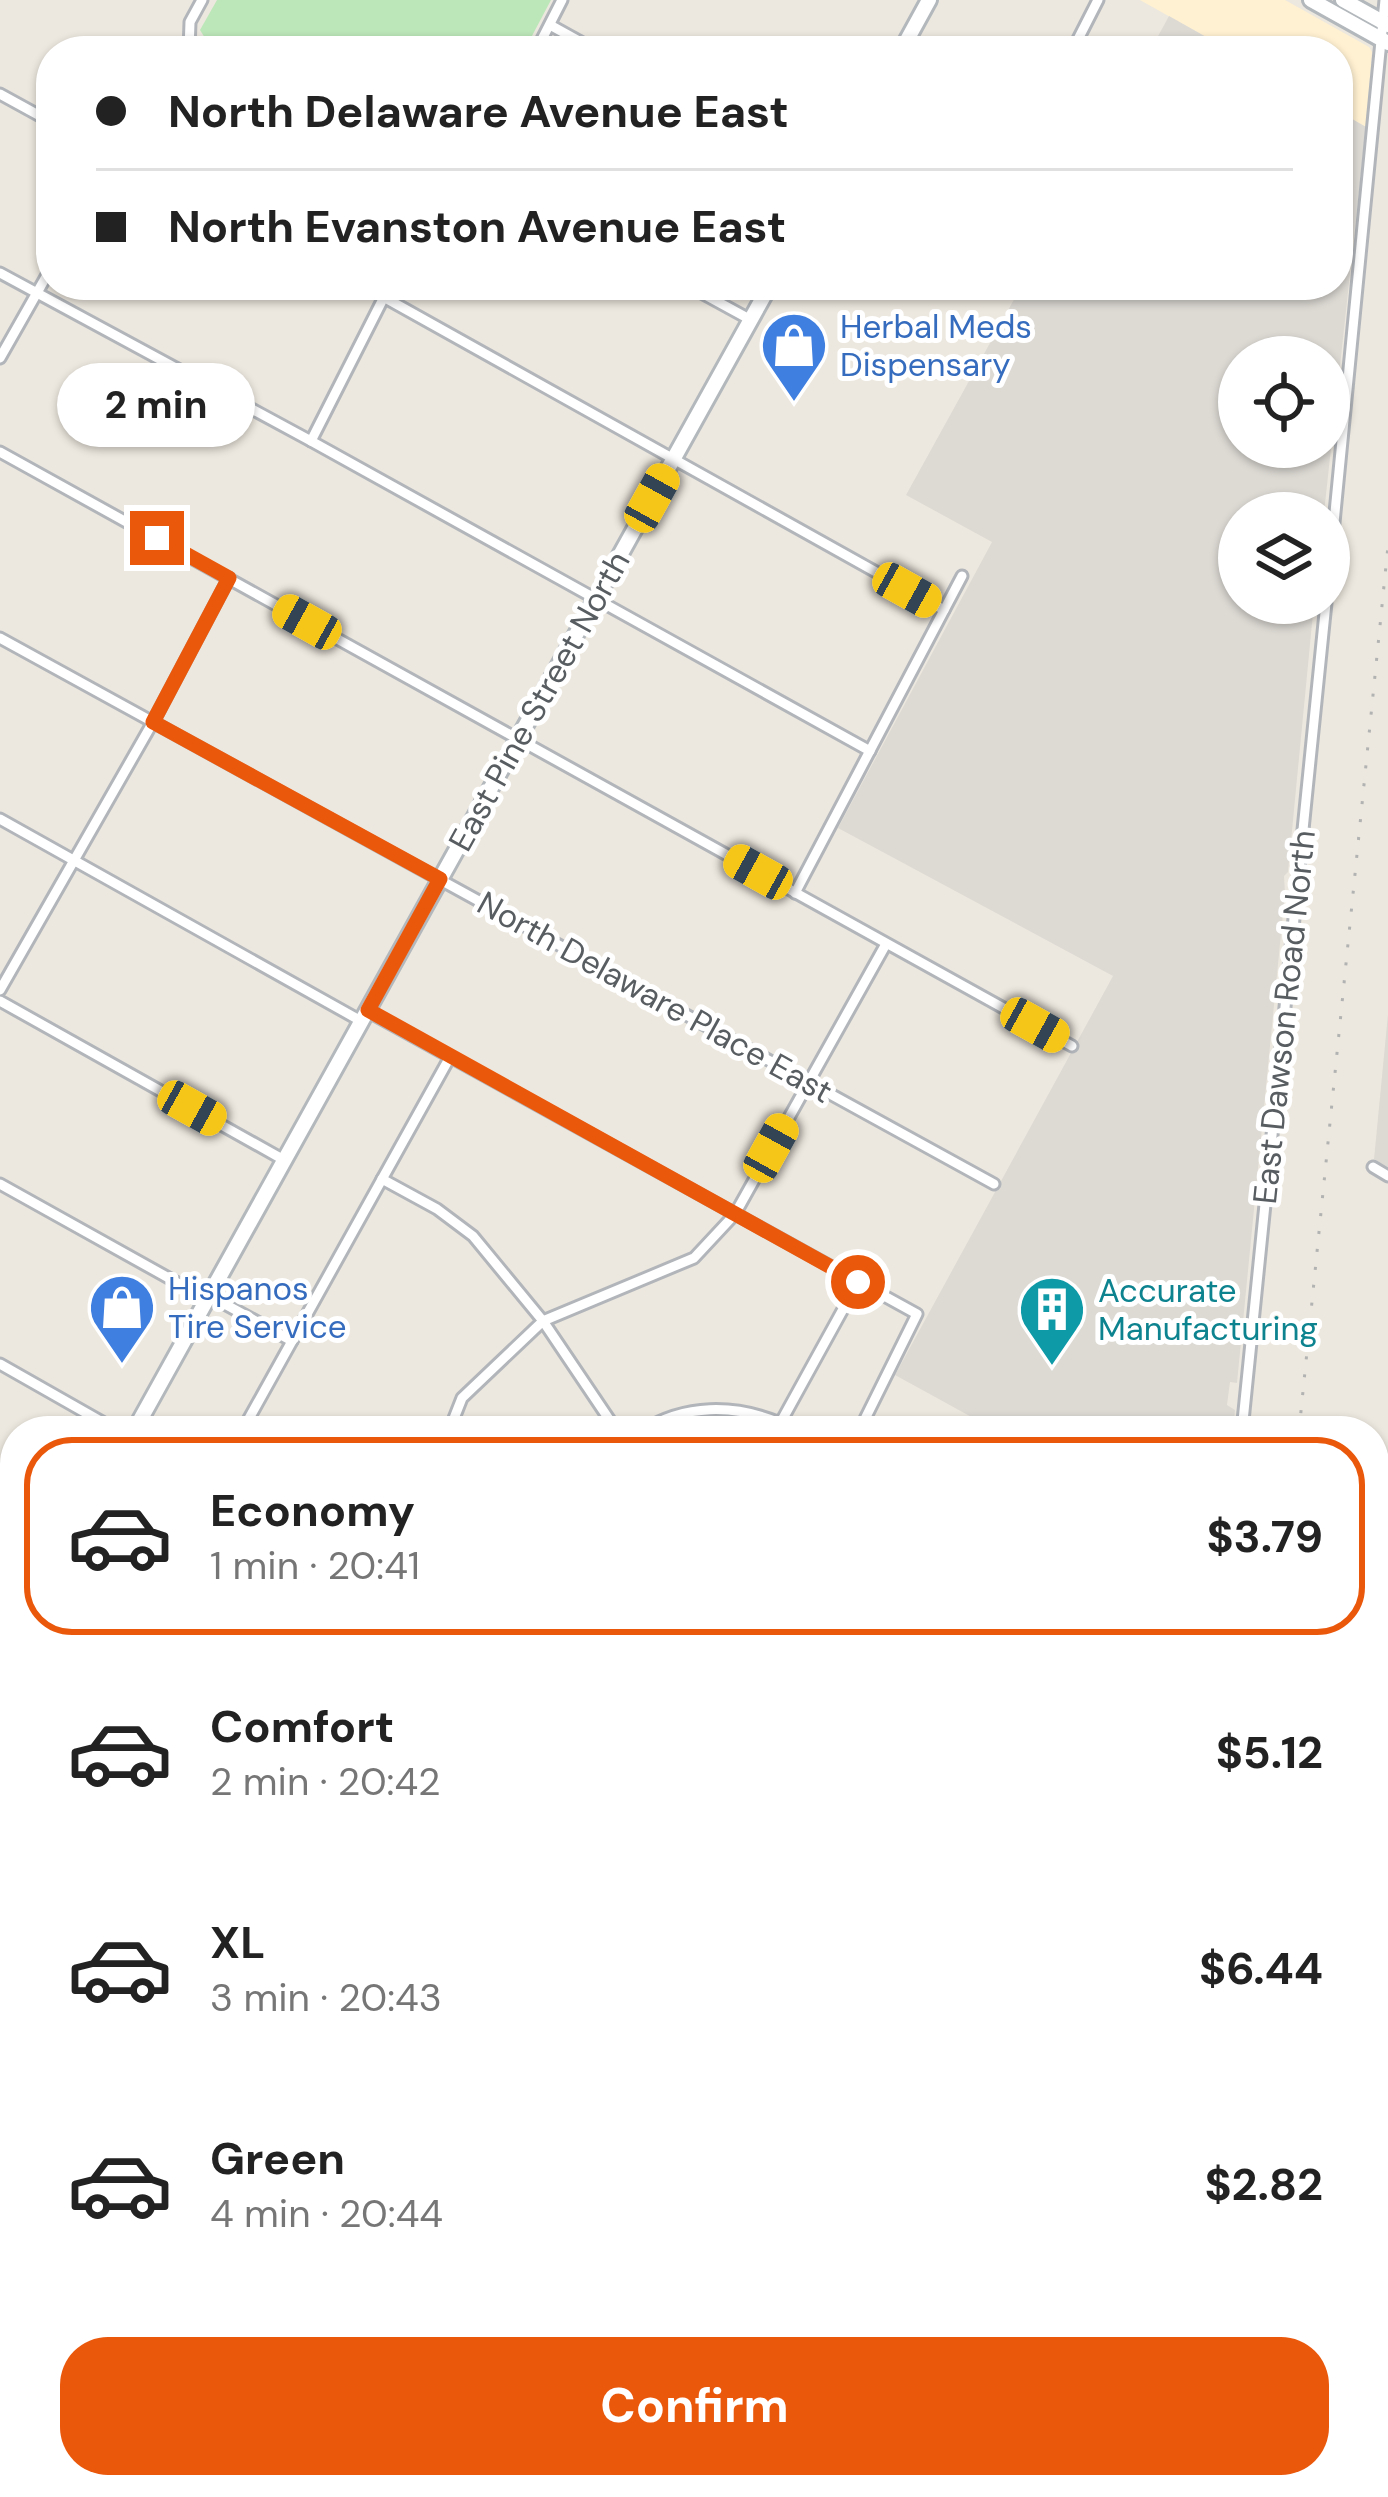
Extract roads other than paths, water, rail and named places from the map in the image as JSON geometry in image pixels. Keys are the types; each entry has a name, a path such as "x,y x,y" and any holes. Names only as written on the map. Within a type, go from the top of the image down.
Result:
{"main road":[{"path":"911,36 929,0"},
{"path":"1310,0 1385,32"},
{"path":"1343,0 1385,32"},
{"name":"East Pine Street North","path":"142,1416 762,300"}],"street":[{"path":"190,36 190,22 202,0"},
{"path":"544,36 562,0"},
{"path":"1080,36 1098,0"},
{"path":"1337,492 1385,0"},
{"path":"550,25 570,36"},
{"path":"0,94 36,114"},
{"path":"0,273 36,292"},
{"path":"0,358 36,295"},
{"path":"50,300 870,751"},
{"path":"311,441 382,300"},
{"path":"389,300 944,610"},
{"path":"714,300 751,320"},
{"path":"0,452 1072,1046"},
{"path":"795,893 962,576"},
{"path":"0,989 153,722 229,578"},
{"name":"East Dawson Road North","path":"1244,1416 1324,624"},
{"name":"North Delaware Place East","path":"0,638 994,1184"},
{"path":"0,818 364,1016 450,1057 917,1314 866,1416"},
{"path":"455,1416 463,1398 543,1321 694,1258 734,1214 886,944"},
{"path":"0,1001 284,1160"},
{"path":"250,1416 450,1057"},
{"path":"1373,1167 1388,1176"},
{"path":"382,1179 437,1209 473,1236 543,1321 607,1416"},
{"path":"0,1184 292,1341"},
{"path":"784,1416 858,1282"},
{"path":"0,1364 92,1416"},
{"path":"674,1416 709,1409 761,1416"}],"railway":[{"path":"1301,1416 1388,546"}],"place":[{"name":"Herbal Meds Dispensary","path":"794,404"},
{"name":"Hispanos Tire Service","path":"122,1366"},
{"name":"Accurate Manufacturing","path":"1052,1368"}]}
